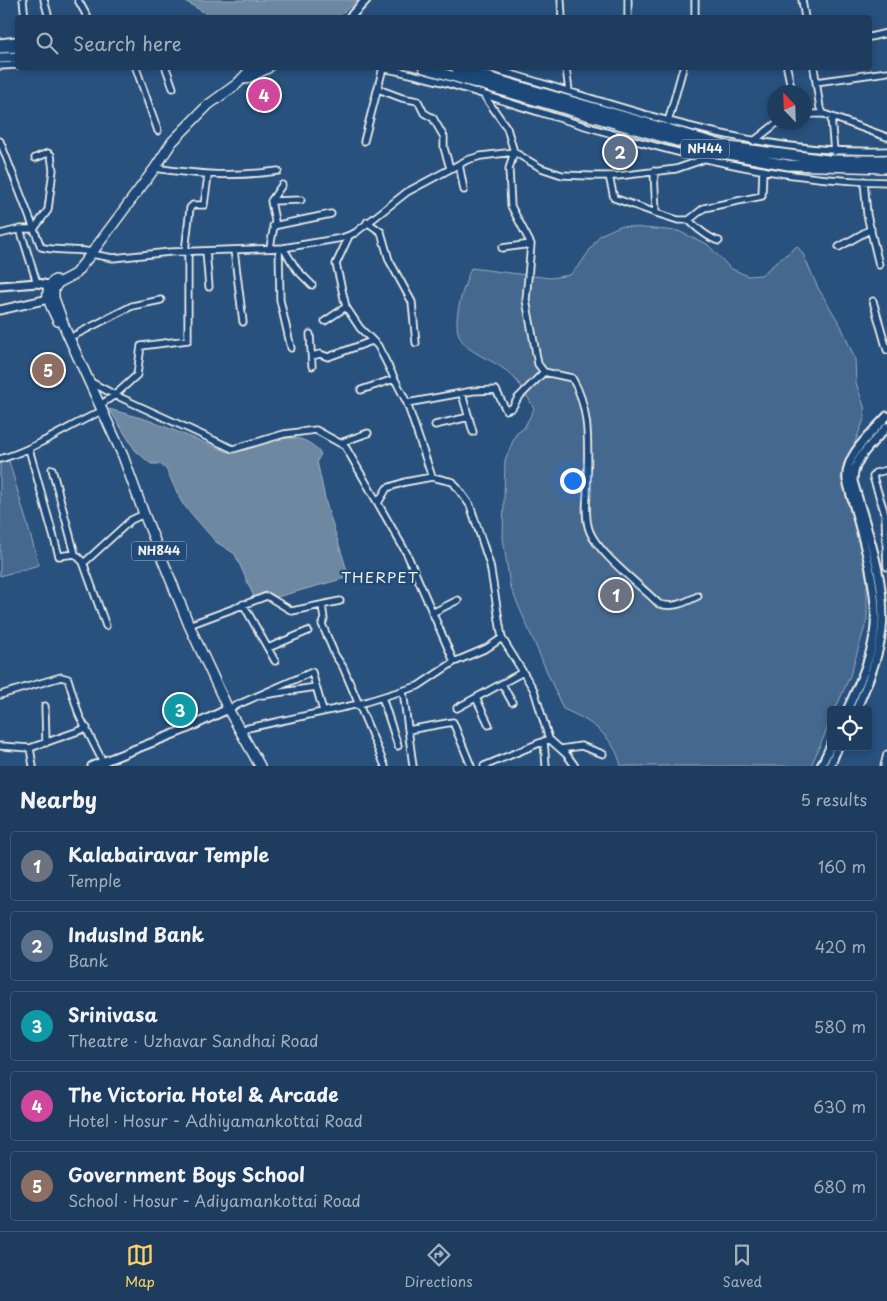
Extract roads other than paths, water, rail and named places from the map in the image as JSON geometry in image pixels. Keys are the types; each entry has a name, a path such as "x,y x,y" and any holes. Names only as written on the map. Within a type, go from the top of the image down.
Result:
{"highway":[{"path":"1,61 15,58"},
{"path":"52,285 75,274 155,168 172,142 208,105 237,84 264,70"},
{"name":"NH44","path":"431,70 711,151 788,164 887,168"},
{"name":"NH44","path":"463,70 729,148 828,160 887,160"},
{"path":"237,84 245,72"},
{"name":"NH844","path":"52,285 51,298 58,322 70,333 88,380 123,456 144,514 189,625 228,709 260,766"}],"main road":[{"path":"352,15 366,0"},
{"path":"0,286 37,283 52,285"},
{"path":"0,310 51,298"},
{"path":"848,706 873,638 875,607 866,559 847,480 847,470 857,449 887,416"},
{"path":"858,706 871,671 882,631 883,612 877,569 853,481 853,473 862,455 887,427"},
{"path":"92,766 104,764 228,709"},
{"path":"820,766 828,751"},
{"path":"830,766 836,751"}],"street":[{"path":"23,0 25,15"},
{"path":"44,0 47,15"},
{"path":"78,0 86,15"},
{"path":"560,0 562,15"},
{"path":"628,0 628,15"},
{"path":"694,0 695,15"},
{"path":"802,0 804,15"},
{"path":"872,37 887,33"},
{"path":"1,61 15,64"},
{"path":"137,70 158,131"},
{"path":"167,70 173,88"},
{"path":"364,141 382,70"},
{"path":"390,70 483,94 702,160 801,177 887,182"},
{"path":"497,70 668,122 754,141 834,152 887,151"},
{"path":"566,70 568,91"},
{"path":"668,122 682,70"},
{"path":"787,70 791,85"},
{"path":"814,70 820,108 824,114"},
{"path":"816,82 887,72"},
{"path":"378,89 402,98 418,101 424,113 433,118 444,137 444,148 450,168"},
{"path":"483,94 507,128 514,152 509,169 511,206 530,244 526,300 538,364 544,372 572,378 581,394 587,429 586,514 590,532 603,552 659,604 678,605 698,596"},
{"path":"812,114 824,114 887,137"},
{"path":"831,117 834,152"},
{"path":"754,141 768,130"},
{"path":"0,141 41,247 46,249 74,248 113,258 270,247 281,248 349,236"},
{"path":"432,477 407,403 378,346 360,328 346,307 336,264 349,236 407,192 450,168 481,156 514,152 541,168 562,174 609,176 676,169 702,160"},
{"path":"34,229 48,210 53,170 50,154 36,158"},
{"path":"459,164 464,190"},
{"path":"155,168 208,176 248,175 278,170"},
{"path":"609,176 614,198 678,220 690,220 704,208 762,196 763,170"},
{"path":"654,171 656,213"},
{"path":"0,459 29,449 101,408 137,375 141,346 188,340 187,252 190,208 194,205 204,205 208,176"},
{"path":"864,181 878,264"},
{"path":"270,247 275,221 271,201 282,185"},
{"path":"271,201 301,200"},
{"path":"274,226 331,214"},
{"path":"690,220 696,227 703,229 708,237 719,241"},
{"path":"367,222 381,232 389,260 412,302 416,343"},
{"path":"0,234 20,229 34,229"},
{"path":"20,229 37,283"},
{"path":"839,247 871,229"},
{"path":"502,248 530,244"},
{"path":"281,248 297,270 312,285"},
{"path":"281,248 280,300 291,348"},
{"path":"234,250 243,322"},
{"path":"206,251 209,287"},
{"path":"70,333 132,306 161,300"},
{"path":"873,301 887,350"},
{"path":"325,321 346,307"},
{"path":"310,334 312,366"},
{"path":"312,356 320,354 328,357 372,340"},
{"path":"407,403 496,390 506,410 512,408 518,398 544,372"},
{"path":"361,390 394,379"},
{"path":"88,380 115,395 233,449 284,434 316,430 346,446 407,554 454,662"},
{"path":"462,394 473,432"},
{"path":"435,425 468,417"},
{"path":"340,443 368,433"},
{"path":"29,449 57,554 61,557 75,554"},
{"path":"52,469 75,554 83,562 106,626"},
{"path":"877,569 887,566 885,514 873,476 887,470"},
{"path":"378,503 387,488 405,482 432,477 452,482 470,505 490,565 502,638 534,690 547,740 546,766"},
{"path":"83,562 86,562 131,520 144,514"},
{"path":"189,625 267,596 288,611 340,601"},
{"path":"432,613 458,600"},
{"path":"243,604 275,661"},
{"path":"322,605 324,619 322,624 385,766"},
{"path":"268,648 308,631"},
{"path":"239,730 359,704 418,686 454,662 487,648 502,638"},
{"path":"228,709 309,672 313,674 323,712"},
{"path":"458,708 523,672"},
{"path":"0,695 65,677 70,684 76,708 104,764"},
{"path":"502,684 512,702"},
{"path":"256,696 316,687"},
{"path":"403,691 413,766"},
{"path":"382,697 398,746"},
{"path":"476,698 489,726"},
{"path":"45,706 46,742"},
{"path":"408,730 453,722 471,766"},
{"path":"0,746 30,748 86,728"},
{"path":"547,740 561,749 575,766"},
{"path":"484,766 547,740"},
{"path":"561,749 581,746 603,754"},
{"path":"30,748 33,766"},
{"path":"884,766 887,757"}],"place":[{"name":"The Victoria Hotel & Arcade","path":"264,95"},
{"name":"IndusInd Bank","path":"620,152"},
{"name":"Government Boys School","path":"48,370"},
{"name":"Kalabairavar Temple","path":"616,595"},
{"name":"Srinivasa","path":"180,710"}],"district":[{"name":"THERPET","path":"380,578"}]}
